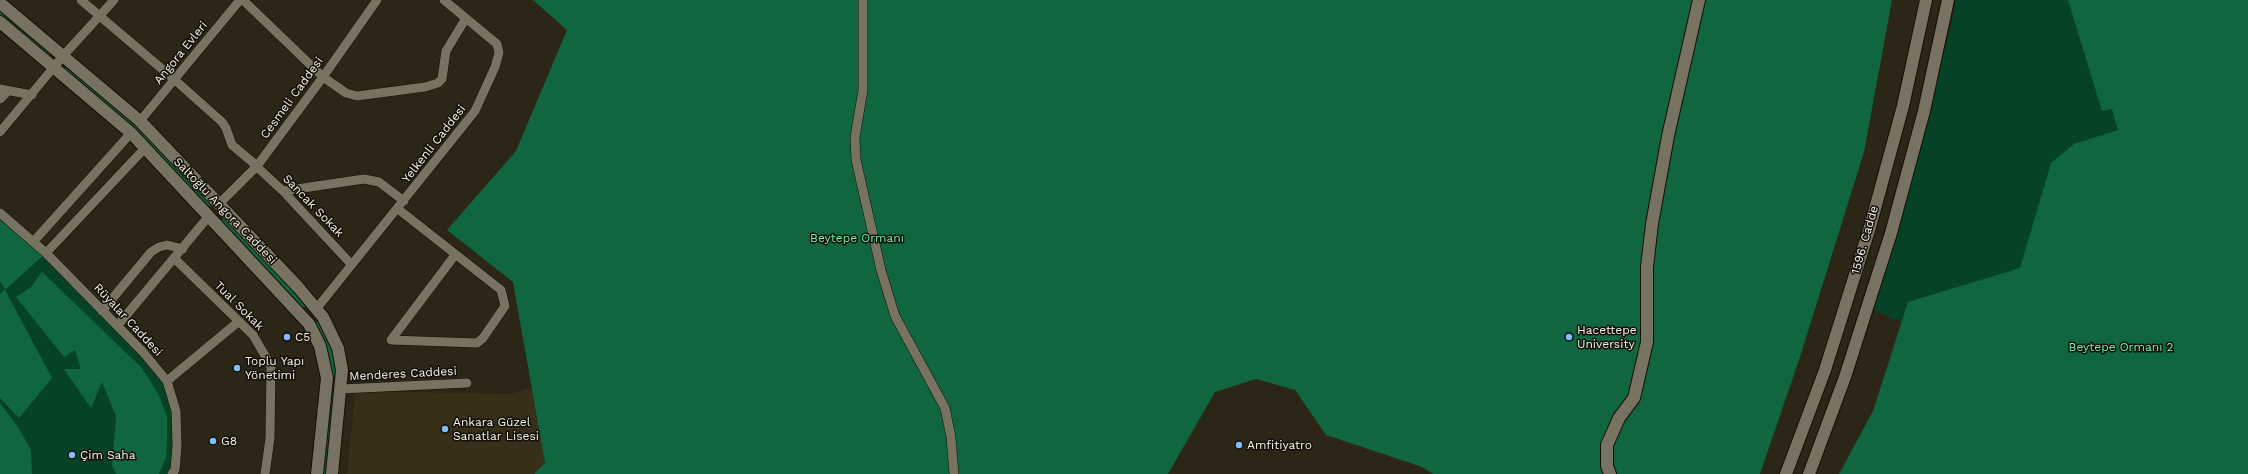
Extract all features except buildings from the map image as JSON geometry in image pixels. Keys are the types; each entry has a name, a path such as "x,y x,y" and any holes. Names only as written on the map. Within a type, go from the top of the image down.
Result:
{"street":[{"name":"Sancak Sokak","path":"81,0 222,122 226,128 232,145 283,191 352,264"},
{"path":"0,132 63,56 114,0"},
{"path":"242,0 323,77 346,93 357,96 425,87 438,83 442,79 446,52 466,18"},
{"name":"Angora Evleri","path":"140,121 242,0"},
{"name":"Cesmeli Caddesi","path":"219,204 256,166 323,77 377,0"},
{"name":"Yelkenli Caddesi","path":"317,308 398,209 475,111 495,67 499,53 496,44 444,0"},
{"path":"863,0 864,90 855,136 856,160 881,270 895,316 945,408 951,437 954,474"},
{"path":"1610,474 1607,466 1607,445 1619,418 1634,398 1648,342 1647,267 1652,224 1668,136 1699,0"},
{"name":"1596. Cadde","path":"1786,474 1825,370 1870,227 1903,106 1926,0"},
{"name":"1596. Cadde","path":"1809,474 1848,370 1891,233 1924,111 1948,0"},
{"name":"Saltoğlu Angora Caddesi","path":"0,3 140,121 317,308 330,329 338,348 341,363 341,389 332,474"},
{"name":"Saltoğlu Angora Caddesi","path":"0,22 131,133 304,317 320,346 327,378 317,474"},
{"path":"0,100 3,91 32,95"},
{"path":"34,241 131,133"},
{"path":"46,253 145,148"},
{"path":"283,191 364,179 379,182 404,201"},
{"path":"118,325 175,259 219,204"},
{"path":"398,209 501,290 504,296 505,306 483,338 477,343 467,344 391,340 455,255"},
{"name":"Rüyalar Caddesi","path":"0,212 34,241 102,311 118,325 167,381 176,411 176,473"},
{"path":"102,311 151,252 159,247 167,245 183,249"},
{"name":"Tual Sokak","path":"175,259 253,335 271,366 270,438 265,474"},
{"path":"304,317 317,308"},
{"path":"167,381 238,322"},
{"name":"Menderes Caddesi","path":"341,389 467,383"}],"shaded area":[{"name":"Ankara Güzel Sanatlar Lisesi","path":"533,387 545,464 534,474 347,474 355,394 363,392 407,392 511,394"}],"green space":[{"name":"Beytepe Ormanı","path":"533,0 1892,0 1864,152 1801,354 1760,474 1433,474 1422,467 1326,435 1295,390 1256,379 1215,392 1168,474 534,474 545,463 513,282 447,230 516,151 567,30"},
{"path":"1956,0 2248,0 2248,468 1873,310 1951,26"},
{"name":"Beytepe Ormanı 2","path":"2068,0 2248,0 2248,474 1839,474 1873,411 1908,302 2020,268 2051,163 2074,144 2118,130 2112,109 2102,111"},
{"path":"0,9 51,53 48,57 0,18"},
{"path":"67,66 133,122 211,204 210,206 207,207 64,70"},
{"path":"0,213 167,381 176,411 172,474 0,474"},
{"path":"0,213 46,253 5,290 52,378 19,418 0,398 0,294 5,289 0,281"},
{"path":"224,218 305,302 305,307 302,307 220,221"},
{"path":"42,272 141,367 158,393 167,417 166,457 159,474 116,474 112,466 116,416 102,382 91,408 64,369 81,369 75,350 64,357 16,297 31,287"},
{"path":"318,321 330,340 338,367 328,474 321,474 331,369 315,323"},
{"path":"0,403 18,427 31,450 32,474 0,474"}],"place":[{"name":"C5","path":"287,337"},
{"name":"Hacettepe University","path":"1569,337"},
{"name":"Toplu Yapı Yönetimi","path":"237,368"},
{"name":"Ankara Güzel Sanatlar Lisesi","path":"445,429"},
{"name":"G8","path":"213,441"},
{"name":"Amfitiyatro","path":"1239,445"},
{"name":"Çim Saha","path":"72,455"}]}
